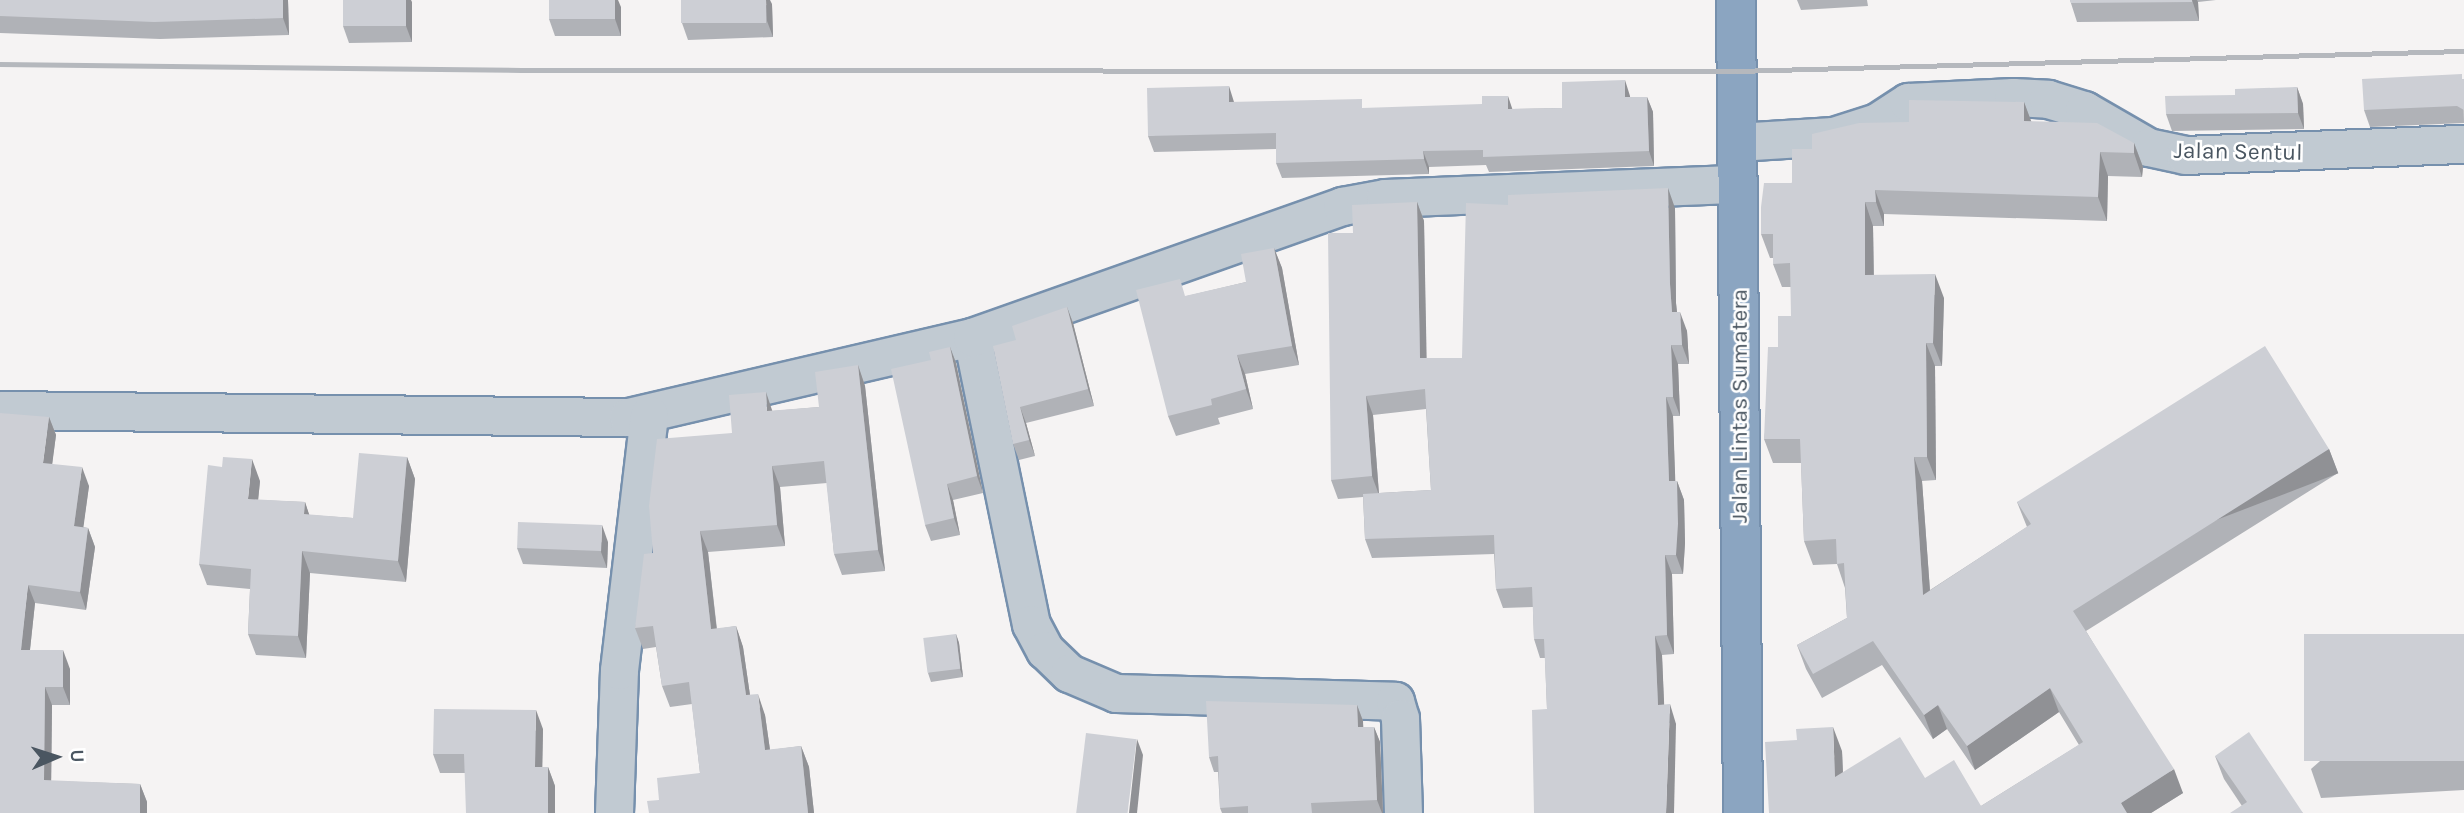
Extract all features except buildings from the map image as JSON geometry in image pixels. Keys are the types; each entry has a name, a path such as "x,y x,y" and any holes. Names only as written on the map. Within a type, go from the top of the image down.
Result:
{"highway":[{"name":"Jalan Lintas Sumatera","path":"1736,0 1743,813"}],"street":[{"name":"Jalan Sentul","path":"1737,142 1833,136 1877,122 1909,102 2014,97 2048,99 2084,110 2148,147 2185,155 2464,144"},
{"path":"0,410 354,418 649,415 972,337 1342,206 1385,198 1738,184"},
{"path":"972,337 1031,624 1045,650 1069,673 1116,693 1395,701 1401,718 1403,813"},
{"path":"614,813 619,670 649,415"}],"railway":[{"path":"0,64 521,70 1737,71 2464,51"}]}
